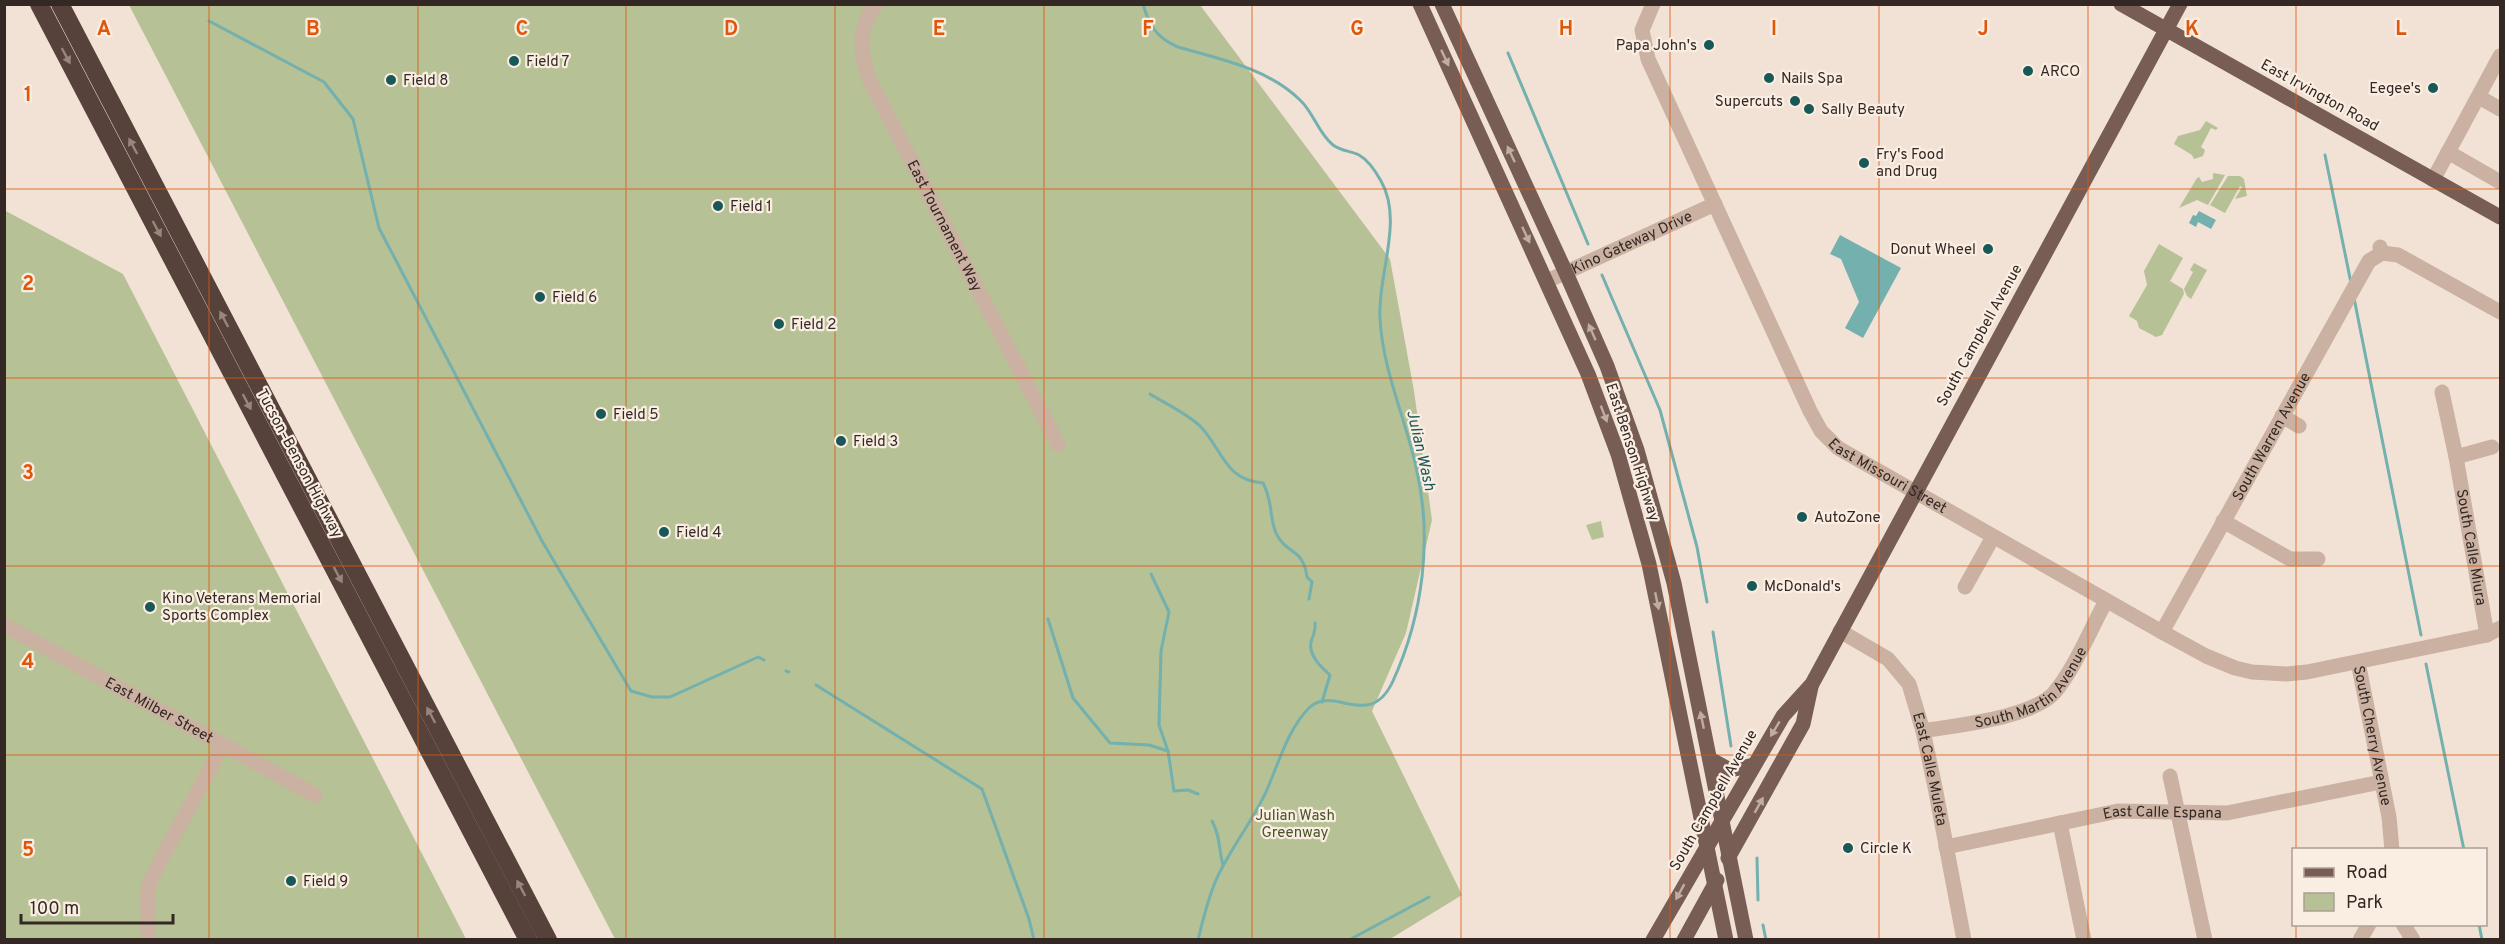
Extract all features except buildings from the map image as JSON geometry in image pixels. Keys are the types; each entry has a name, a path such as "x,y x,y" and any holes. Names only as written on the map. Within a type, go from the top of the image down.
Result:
{"highway":[{"name":"Tucson–Benson Highway","path":"39,4 528,939"},
{"name":"Tucson–Benson Highway","path":"60,4 548,939"}],"main road":[{"name":"East Benson Highway","path":"1420,4 1588,374 1618,454 1652,576 1726,939"},
{"name":"East Benson Highway","path":"1442,4 1566,273 1622,404 1654,507 1674,582 1746,939"},
{"name":"East Irvington Road","path":"2121,4 2500,216"},
{"name":"South Campbell Avenue","path":"1653,939 1783,716 1812,684 1914,491 2180,4"},
{"name":"South Campbell Avenue","path":"1684,939 1803,724 1812,684"},
{"path":"1710,759 1730,770 1754,765"}],"street":[{"name":"East Tournament Way","path":"876,4 865,24 862,43 862,60 870,81 1058,444"},
{"name":"East Missouri Street","path":"1653,4 1642,30 1648,59 1810,411 1821,431 1839,448 2106,601 2220,662 2252,672 2307,672 2358,662"},
{"path":"2433,180 2500,56"},
{"path":"2479,97 2500,109"},
{"path":"2448,152 2500,182"},
{"name":"Kino Gateway Drive","path":"1547,281 1715,204"},
{"name":"South Warren Avenue","path":"2162,632 2369,261 2381,250 2398,255 2500,312"},
{"name":"South Calle Miura","path":"2442,392 2494,632"},
{"path":"2282,416 2300,426"},
{"path":"2456,456 2492,447"},
{"path":"2223,521 2290,559 2318,559"},
{"path":"1965,586 1993,537"},
{"name":"South Martin Avenue","path":"1923,731 2021,712 2053,694 2063,681 2106,601"},
{"name":"East Milber Street","path":"4,625 315,795"},
{"name":"East Calle Muleta","path":"1840,631 1888,659 1909,684 1923,731 1964,939"},
{"name":"South Cherry Avenue","path":"2392,848 2389,817 2358,662 2494,632"},
{"path":"148,939 148,887 223,745"},
{"path":"2170,776 2205,939"},
{"name":"East Calle Espana","path":"1946,847 2118,811 2227,813 2381,782"},
{"path":"2060,823 2084,939"},
{"path":"2360,939 2368,926"},
{"path":"2404,926 2413,939"}],"green space":[{"name":"Julian Wash Greenway","path":"129,5 1200,5 1390,259 1414,391 1432,520 1406,633 1372,711 1462,895 1390,939 615,939"},
{"path":"2206,121 2218,128 2216,130 2211,128 2201,147 2205,150 2203,156 2194,159 2192,155 2174,144 2178,136 2200,130"},
{"path":"2213,173 2225,175 2208,205 2197,200 2179,208 2197,178 2199,177 2202,182 2213,179"},
{"path":"2228,176 2240,176 2244,179 2247,196 2235,199 2242,187 2240,186 2225,213 2210,205"},
{"name":"Kino Veterans Memorial Sports Complex","path":"4,210 123,274 466,939 5,939"},
{"path":"2159,244 2183,258 2170,281 2183,289 2184,294 2162,335 2156,337 2139,328 2137,321 2129,316 2147,285 2144,271"},
{"path":"2194,263 2207,270 2191,299 2184,289 2193,272 2190,270"},
{"path":"1601,521 1604,537 1592,540 1586,525"}],"water":[{"path":"2199,211 2216,220 2211,229 2198,222 2196,227 2189,223 2193,215 2196,216"},
{"path":"1840,235 1901,268 1863,338 1845,328 1859,302 1841,259 1830,254"}],"waterway":[{"name":"Julian Wash","path":"1143,4 1148,19 1165,40 1178,47 1258,72 1287,89 1305,105 1328,140 1336,147 1362,157 1372,166 1381,181 1390,213 1388,249 1380,302 1382,338 1385,357 1416,467 1424,521 1424,549 1418,603 1412,630 1393,681 1384,696 1374,703 1363,705 1320,702 1310,707 1302,716 1279,759 1266,792 1216,880 1198,940"},
{"path":"209,21 324,82 353,119 379,228 542,541 631,691 652,697 670,697 758,657 764,660"},
{"path":"1508,53 1588,244"},
{"path":"2325,155 2351,283"},
{"path":"1602,275 1660,410 1697,547 1707,602"},
{"path":"2354,298 2421,635"},
{"path":"1150,394 1196,422 1233,471 1241,477 1263,483 1276,533 1284,545 1302,561 1307,577 1312,582 1309,599"},
{"path":"1151,574 1169,612 1161,651 1159,725 1168,751"},
{"path":"1048,619 1073,698 1110,743 1149,745 1168,751 1174,791 1188,790 1198,794"},
{"path":"1315,623 1311,652 1330,675 1322,702"},
{"path":"1713,632 1731,746"},
{"path":"2426,664 2464,848"},
{"path":"816,685 982,789 1029,919 1034,940"},
{"path":"1212,821 1223,865"},
{"path":"1757,858 1758,900"},
{"path":"1349,940 1429,897"},
{"path":"1763,925 1766,940"},
{"path":"2479,926 2482,940"}],"place":[{"name":"Papa John's","path":"1709,45"},
{"name":"Field 7","path":"514,61"},
{"name":"ARCO","path":"2028,71"},
{"name":"Nails Spa","path":"1769,78"},
{"name":"Field 8","path":"391,80"},
{"name":"Eegee's","path":"2433,88"},
{"name":"Supercuts","path":"1795,101"},
{"name":"Sally Beauty","path":"1809,109"},
{"name":"Fry's Food and Drug","path":"1864,163"},
{"name":"Field 1","path":"718,206"},
{"name":"Donut Wheel","path":"1988,249"},
{"name":"Field 6","path":"540,297"},
{"name":"Field 2","path":"779,324"},
{"name":"Field 5","path":"601,414"},
{"name":"Field 3","path":"841,441"},
{"name":"AutoZone","path":"1802,517"},
{"name":"Field 4","path":"664,532"},
{"name":"McDonald's","path":"1752,586"},
{"name":"Kino Veterans Memorial Sports Complex","path":"150,607"},
{"name":"Circle K","path":"1848,848"},
{"name":"Field 9","path":"291,881"}]}
